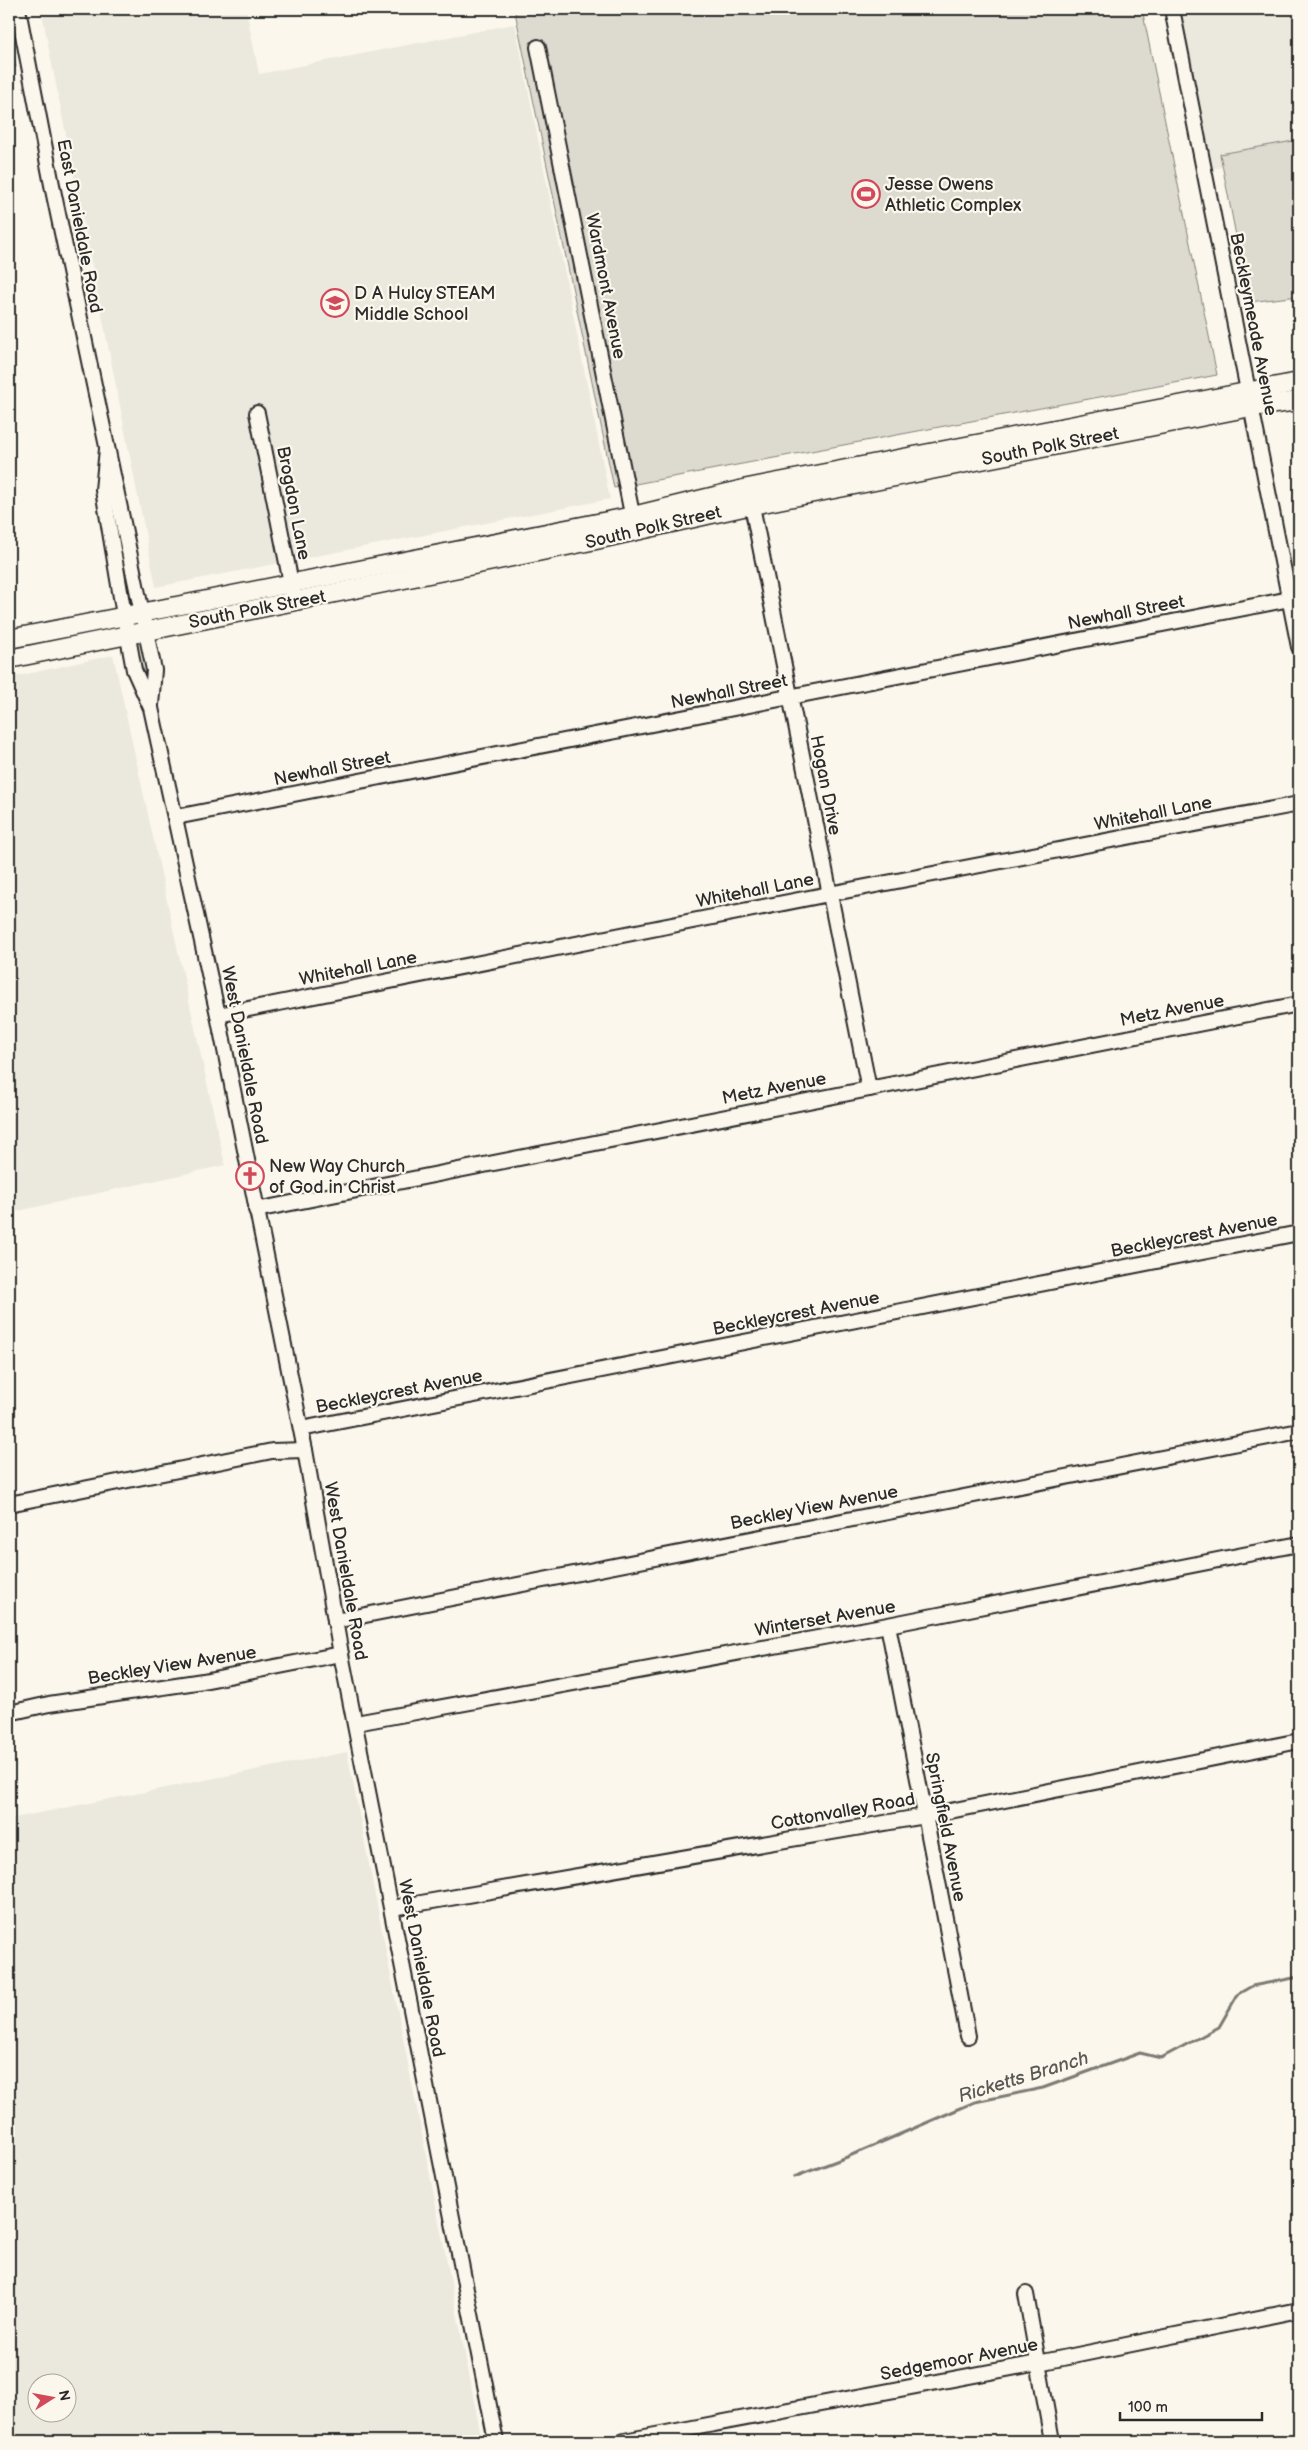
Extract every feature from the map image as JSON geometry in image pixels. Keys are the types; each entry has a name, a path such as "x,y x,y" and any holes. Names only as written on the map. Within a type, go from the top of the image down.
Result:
{"main road":[{"name":"South Polk Street","path":"9,639 427,556 541,542 634,524 750,496 1250,398 1299,382"},
{"name":"South Polk Street","path":"1250,398 1299,401"},
{"name":"South Polk Street","path":"9,659 431,573 541,542"},
{"path":"427,556 431,573"}],"street":[{"name":"East Danieldale Road","path":"18,9 107,450 142,612"},
{"name":"Beckleymeade Avenue","path":"1172,9 1299,647"},
{"name":"Wardmont Avenue","path":"538,47 634,524"},
{"name":"Brogdon Lane","path":"257,413 295,601"},
{"name":"East Danieldale Road","path":"107,450 103,490 124,615"},
{"name":"Hogan Drive","path":"750,496 828,894 869,1089"},
{"name":"Newhall Street","path":"176,817 1290,599"},
{"name":"West Danieldale Road","path":"142,612 154,670 151,708"},
{"name":"West Danieldale Road","path":"124,615 134,670 151,708 218,1015 301,1429 341,1654 496,2441"},
{"name":"Whitehall Lane","path":"218,1015 828,894 1299,804"},
{"name":"Metz Avenue","path":"256,1210 1299,1004"},
{"name":"Beckleycrest Avenue","path":"301,1429 1299,1233"},
{"name":"Beckley View Avenue","path":"335,1621 1299,1431"},
{"path":"9,1504 272,1451 305,1450"},
{"name":"Winterset Avenue","path":"356,1723 888,1625 1299,1544"},
{"name":"Springfield Avenue","path":"888,1625 968,2036"},
{"name":"Beckley View Avenue","path":"9,1713 49,1704 203,1681 341,1654"},
{"name":"Cottonvalley Road","path":"392,1908 925,1816 1299,1741"},
{"path":"1026,2294 1052,2441"},
{"name":"Sedgemoor Avenue","path":"624,2441 1038,2363 1299,2310"}],"shaded area":[{"name":"D A Hulcy STEAM Middle School","path":"41,9 246,9 259,74 515,24 610,499 156,587"},
{"name":"Jesse Owens Athletic Complex","path":"519,9 1142,9 1217,375 614,488 515,12"},
{"path":"1180,9 1299,9 1299,153 1212,169"},
{"path":"9,32 16,67 9,68"},
{"path":"1299,140 1299,296 1249,302 1220,154"},
{"path":"113,655 225,1165 9,1213 9,678"},
{"path":"347,1752 482,2441 9,2441 9,1819"}],"waterway":[{"name":"Ricketts Branch","path":"794,2177 847,2157 975,2102 1043,2088 1140,2053 1161,2058 1219,2027 1238,1994 1252,1986 1299,1977"}],"place":[{"name":"Jesse Owens Athletic Complex","path":"866,194"},
{"name":"D A Hulcy STEAM Middle School","path":"335,303"},
{"name":"New Way Church of God in Christ","path":"250,1176"}]}
